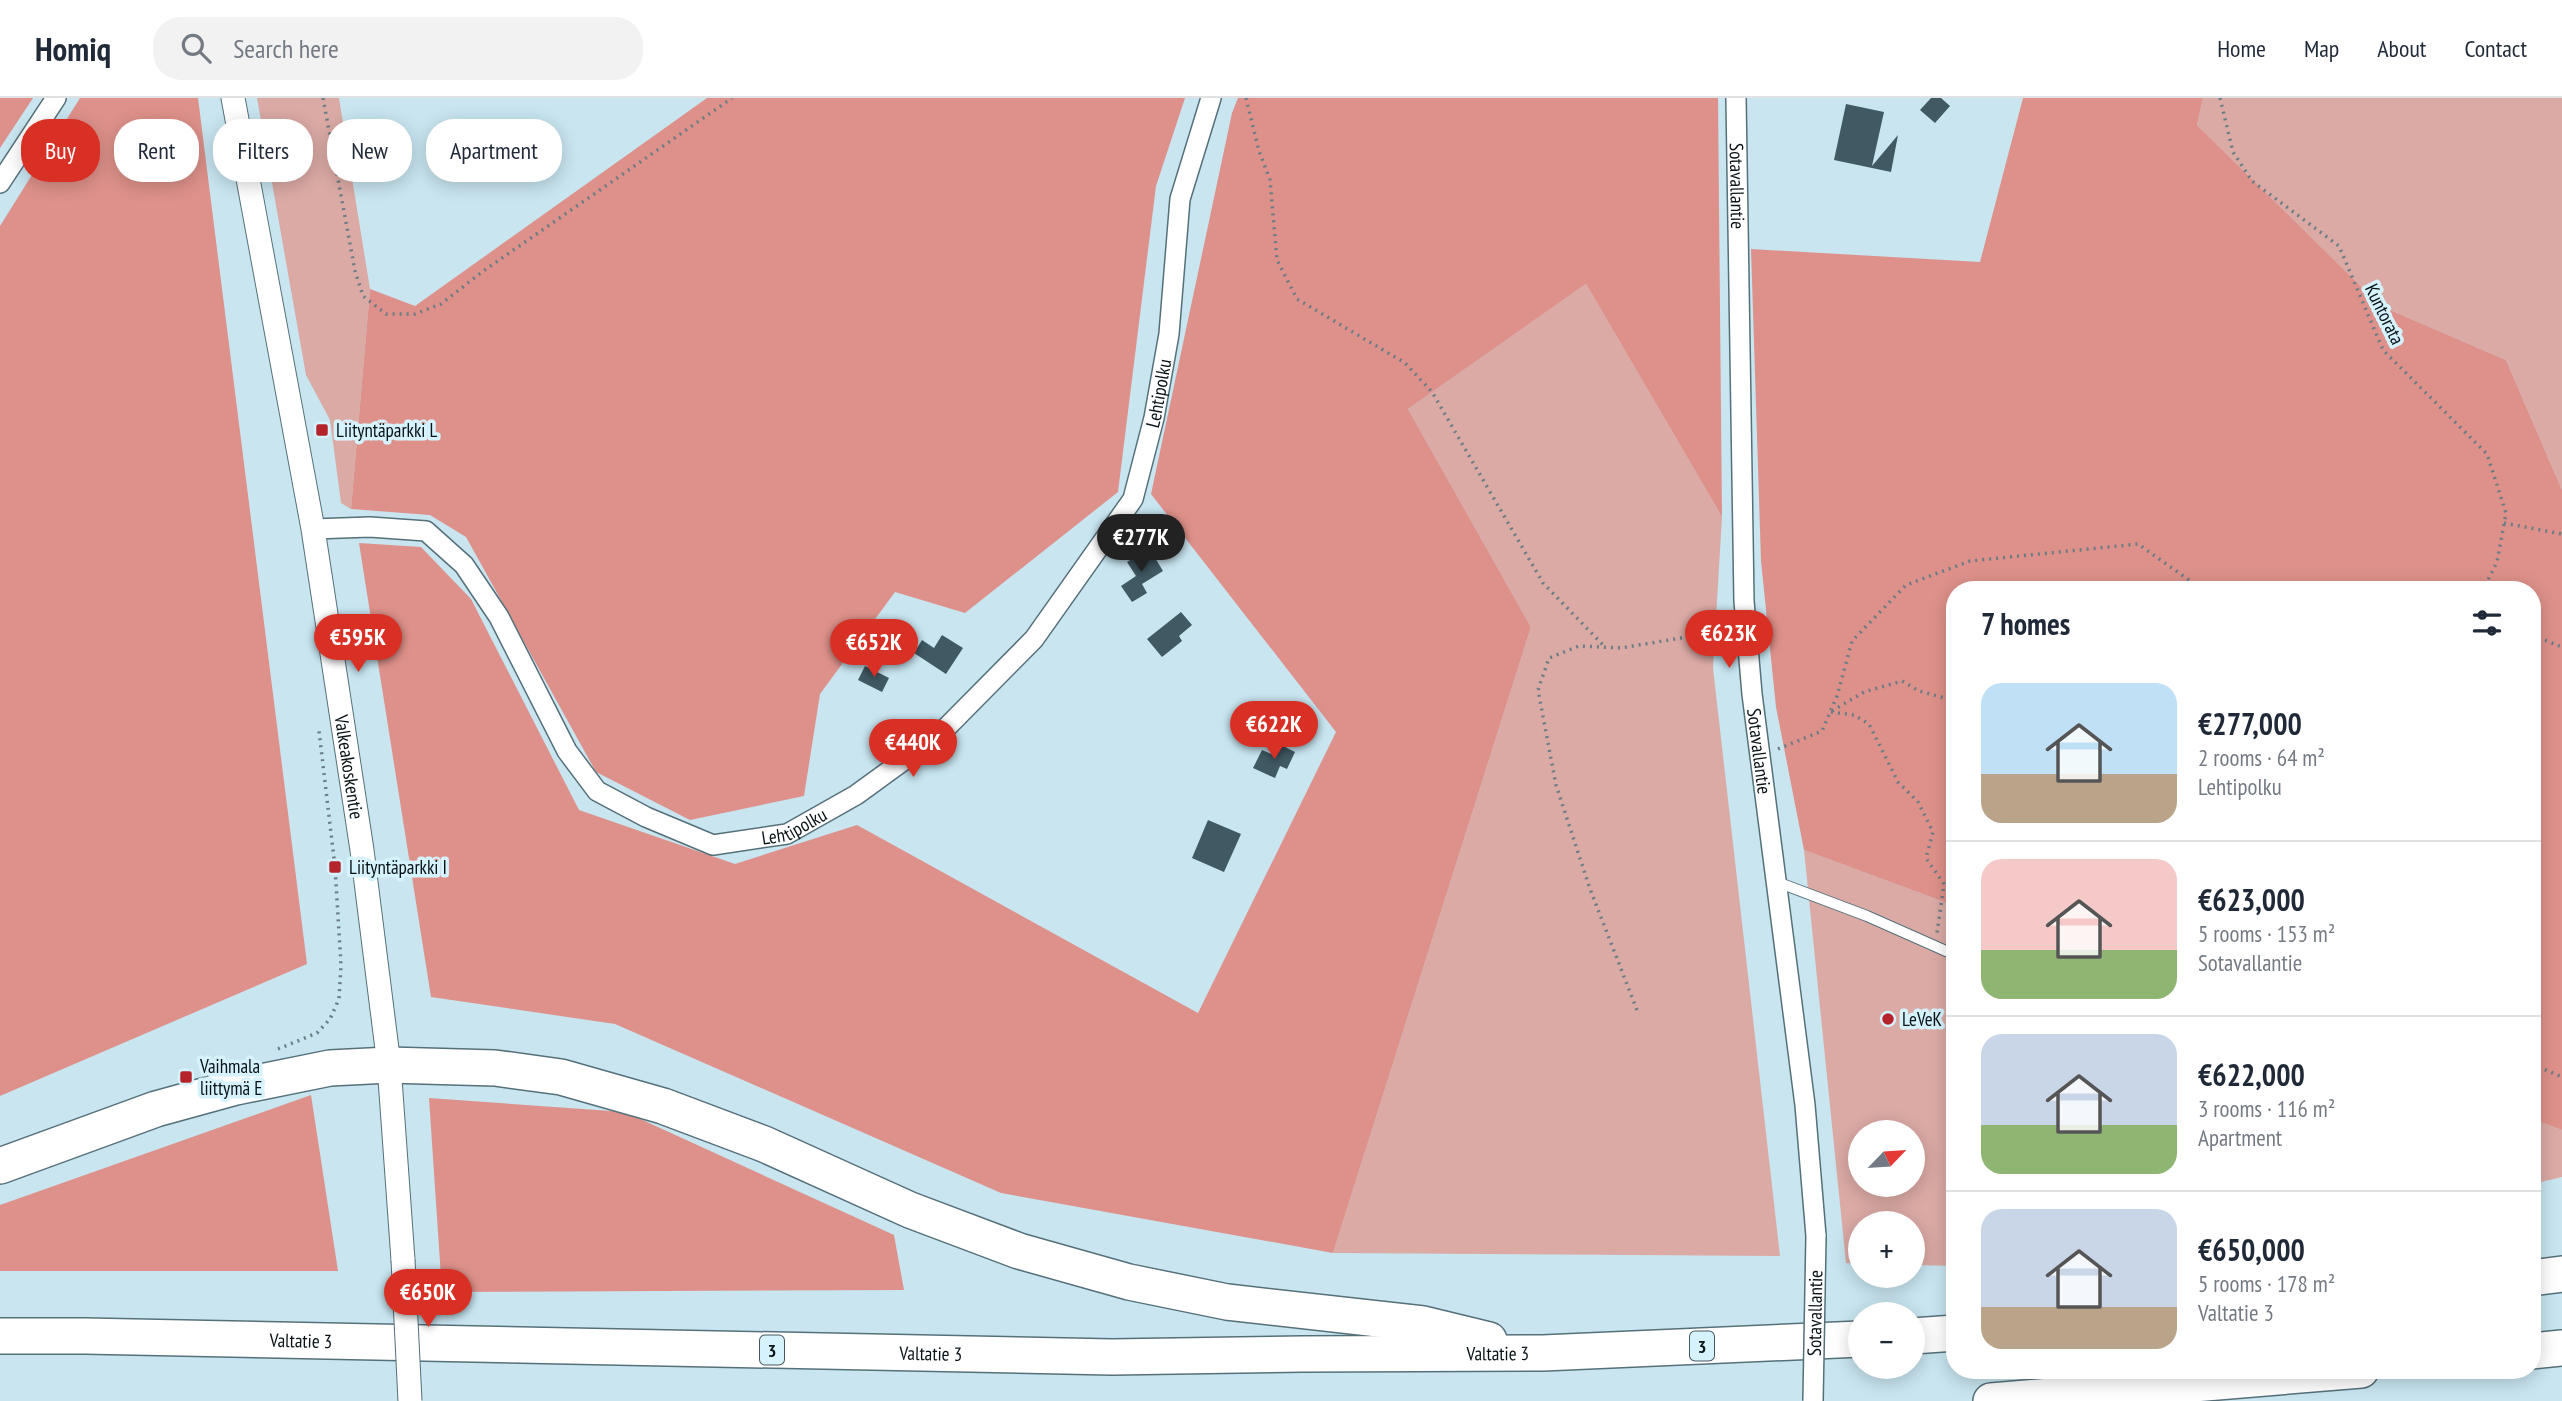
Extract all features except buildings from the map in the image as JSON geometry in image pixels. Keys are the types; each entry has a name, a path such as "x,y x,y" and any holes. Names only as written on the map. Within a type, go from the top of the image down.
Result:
{"highway":[{"path":"0,1166 144,1113 236,1087 330,1068 389,1065 495,1068 561,1077 663,1106 764,1144 910,1210 1020,1251 1129,1282 1227,1302 1423,1324 1543,1353"},
{"path":"2541,1277 2562,1274"},
{"path":"1925,1335 1946,1334"},
{"name":"Valtatie 3","path":"0,1336 1112,1357 1543,1353 1848,1340"},
{"path":"2541,1350 2562,1348"},
{"path":"1991,1401 2250,1379"}],"street":[{"path":"0,183 56,98"},
{"name":"Valkeakoskentie","path":"233,98 313,529 362,850 389,1065 410,1401"},
{"name":"Lehtipolku","path":"313,529 370,527 426,531 464,565 499,617 567,751 597,791 646,817 713,845 787,834 856,795 940,734 1034,639 1133,499 1154,418 1168,334 1180,199 1211,98"},
{"name":"Sotavallantie","path":"1735,98 1746,628 1805,1105 1816,1236 1813,1401"}],"lane":[{"path":"1776,882 1946,951"}],"path":[{"path":"323,98 355,271 363,296 386,314 415,314 441,304 482,272 732,98"},
{"path":"1246,98 1259,151 1270,180 1277,260 1297,299 1405,363 1432,392 1544,583 1605,647"},
{"name":"Kuntorata","path":"2220,98 2232,152 2252,180 2339,246 2383,350 2487,454 2506,513 2497,562 2488,581"},
{"path":"2504,523 2562,534"},
{"path":"1760,757 1822,731 1852,641 1906,585 1970,561 2138,544 2190,581"},
{"path":"1637,1010 1590,888 1556,785 1538,690 1549,658 1579,646 1621,648 1746,628"},
{"path":"2541,639 2562,647"},
{"path":"1830,712 1864,692 1902,681 1919,691 1946,698"},
{"path":"1830,712 1854,715 1869,724 1898,782 1918,802 1933,832 1926,858 1944,884 1936,946"},
{"path":"272,1051 317,1033 330,1019 339,999 341,965 335,867 319,731"},
{"path":"2541,1068 2562,1077"}],"shaded area":[{"path":"0,98 33,98 0,148"},
{"path":"80,98 198,98 307,964 0,1096 0,226 28,182 100,182 100,119 67,119"},
{"path":"257,98 339,98 342,119 327,119 327,182 353,182 370,289 351,509 341,503 330,420 306,375 272,182 313,182 313,119 261,119"},
{"path":"707,98 1185,98 1156,186 1118,492 965,613 895,592 820,694 804,796 690,820 596,772 466,537 430,515 351,509 370,289 415,306"},
{"path":"1238,98 1718,98 1722,517 1586,284 1408,409 1531,627 1333,1253 1001,1193 615,1024 431,997 359,543 421,547 471,599 579,810 735,864 857,825 1198,1013 1336,732 1151,494 1232,113"},
{"path":"2023,98 2203,98 2197,125 2381,306 2506,360 2562,490 2562,1130 2541,1122 2541,581 1946,581 1946,903 1804,850 1776,707 1761,561 1751,249 1980,262"},
{"path":"2203,98 2562,98 2562,490 2506,360 2381,306 2197,125"},
{"path":"1586,284 1722,517 1713,668 1780,1256 1333,1253 1531,627 1408,409"},
{"name":"LeVeK","path":"1804,850 1946,903 1946,1266 1925,1265 1925,1211 1848,1211 1846,1263"},
{"path":"311,1095 338,1271 0,1271 0,1205"},
{"path":"429,1098 625,1112 894,1235 904,1290 442,1292"},
{"path":"2541,1122 2562,1130 2562,1177 2541,1182"}],"place":[{"name":"Liityntäparkki L","path":"322,430"},
{"name":"Liityntäparkki I","path":"335,867"},
{"name":"LeVeK","path":"1888,1019"},
{"name":"Vaihmala liittymä E","path":"186,1077"}]}
